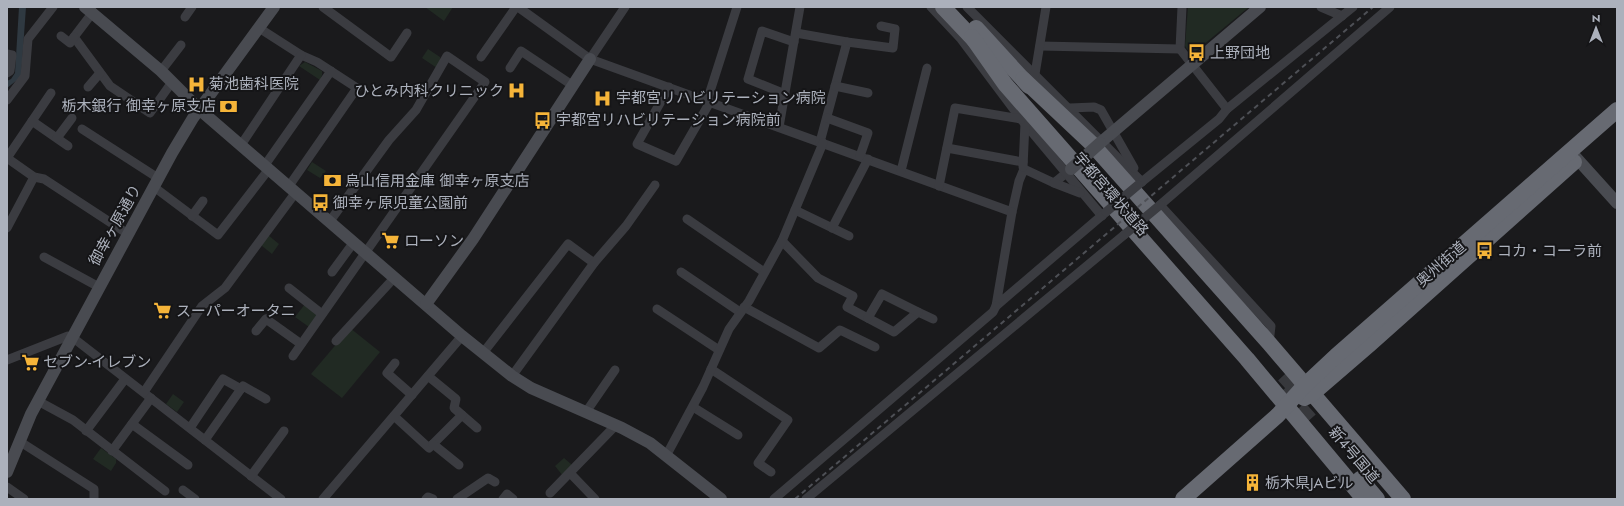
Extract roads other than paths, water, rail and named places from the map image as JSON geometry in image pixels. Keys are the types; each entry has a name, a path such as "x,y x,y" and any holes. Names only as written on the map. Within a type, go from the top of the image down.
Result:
{"highway":[{"name":"宇都宮環状道路","path":"943,7 1281,379 1029,77 954,7"},
{"path":"972,38 1005,84 1247,359 1364,499"},
{"path":"1029,77 1092,143 1309,389 1403,499"},
{"name":"奥州街道","path":"1183,499 1574,154 1617,110"},
{"name":"奥州街道","path":"1574,154 1617,124"},
{"name":"新4号国道","path":"1377,499 1314,416 1390,499"}],"street":[{"path":"7,100 25,76 28,39 53,7"},
{"path":"185,17 192,7"},
{"name":"御幸ヶ原通り","path":"7,472 18,441 38,401 187,127 274,7"},
{"path":"323,7 391,57 407,33"},
{"path":"481,57 517,7 590,59 1012,212"},
{"path":"426,304 473,239 572,85 625,7"},
{"path":"668,87 637,144 676,162 709,102 737,7"},
{"path":"779,127 800,7"},
{"path":"931,7 961,39 1023,121 1068,172 1082,193 1104,214"},
{"path":"968,7 1029,77 1070,108 1140,183"},
{"path":"1029,77 1040,46 1046,7"},
{"path":"1182,7 1180,49 1227,109"},
{"path":"1054,183 1260,7"},
{"path":"1321,7 1342,16"},
{"path":"996,306 1140,183 1219,119 1227,109 1353,7"},
{"path":"806,499 1124,236 1390,7"},
{"path":"61,36 70,43 89,10 161,70 200,110 462,336 512,376 531,388 616,425 650,444 721,499"},
{"path":"785,94 748,79 762,31 795,38 847,42 893,48 895,29 881,26"},
{"path":"144,392 202,306 225,288 293,189 357,88 317,62 301,55 259,28"},
{"path":"74,38 110,86 150,113 172,82"},
{"path":"666,456 693,407 729,329 782,241 822,142 847,42"},
{"path":"161,70 181,45"},
{"path":"1040,46 1180,49"},
{"path":"510,68 521,51 572,85"},
{"path":"7,54 12,55 10,71 7,73"},
{"path":"241,145 301,55"},
{"path":"293,356 485,82 447,56 416,110 389,140 330,221"},
{"path":"901,171 927,68"},
{"path":"82,128 156,182 192,216 218,235 267,167 331,71"},
{"path":"88,87 100,73"},
{"path":"835,86 868,93"},
{"path":"51,93 7,158 34,177 44,179 128,234"},
{"path":"939,186 955,108 1023,121"},
{"path":"1070,108 1098,108 1104,113 1140,183"},
{"path":"58,138 72,118"},
{"path":"827,118 868,133 864,158 832,228"},
{"path":"32,121 68,146"},
{"path":"774,499 993,312 996,306 1012,212 1023,166 1023,121"},
{"path":"947,148 1023,166 1054,183 1082,193"},
{"path":"1574,154 1617,203"},
{"path":"7,228 34,177"},
{"path":"512,376 594,263 626,226 656,185"},
{"path":"192,216 203,201"},
{"path":"1160,205 1271,326 1268,343"},
{"path":"795,210 849,236"},
{"path":"687,219 764,272"},
{"path":"782,241 818,278 853,296 847,307 894,332 918,312"},
{"path":"332,272 354,242"},
{"path":"483,353 568,244 594,263"},
{"path":"44,257 99,287"},
{"path":"681,272 742,309 819,348 840,330 875,347"},
{"path":"336,341 395,277"},
{"path":"289,288 322,314"},
{"path":"868,318 882,294 934,319"},
{"path":"657,309 719,350"},
{"path":"256,331 266,319 301,344"},
{"path":"7,360 68,336 72,337 281,499"},
{"path":"323,499 462,336"},
{"path":"395,363 388,373 412,395"},
{"path":"711,369 788,420 758,463 771,472"},
{"path":"586,412 615,370"},
{"path":"428,376 456,399 454,408 477,428"},
{"path":"86,431 126,379"},
{"path":"190,428 223,379 241,389"},
{"path":"206,440 243,386 266,399"},
{"path":"112,451 152,398"},
{"path":"38,401 73,420 165,491"},
{"path":"693,407 738,435"},
{"path":"394,416 429,448 462,415"},
{"path":"132,424 188,465"},
{"path":"550,493 616,425"},
{"path":"251,476 284,431"},
{"path":"18,441 94,489 94,499"},
{"path":"434,444 459,465"},
{"path":"570,473 594,499"},
{"path":"457,499 488,478 495,482"},
{"path":"7,487 24,499"},
{"path":"183,490 194,499"},
{"path":"503,499 507,494 513,499"},
{"path":"426,499 428,497 433,499"}],"tunnel":[{"path":"1284,375 1305,398"},
{"path":"1283,390 1310,420"}],"railway":[{"path":"795,499 1373,7"}],"place":[{"name":"上野団地","path":"1197,53"},
{"name":"菊池歯科医院","path":"196,84"},
{"name":"ひとみ内科クリニック","path":"517,91"},
{"name":"宇都宮リハビリテーション病院","path":"603,98"},
{"name":"栃木銀行 御幸ヶ原支店","path":"229,106"},
{"name":"宇都宮リハビリテーション病院前","path":"543,120"},
{"name":"烏山信用金庫 御幸ヶ原支店","path":"332,181"},
{"name":"御幸ヶ原児童公園前","path":"320,203"},
{"name":"ローソン","path":"391,241"},
{"name":"コカ・コーラ前","path":"1484,251"},
{"name":"スーパーオータニ","path":"163,311"},
{"name":"セブン-イレブン","path":"30,362"},
{"name":"栃木県JAビル","path":"1252,483"}]}
